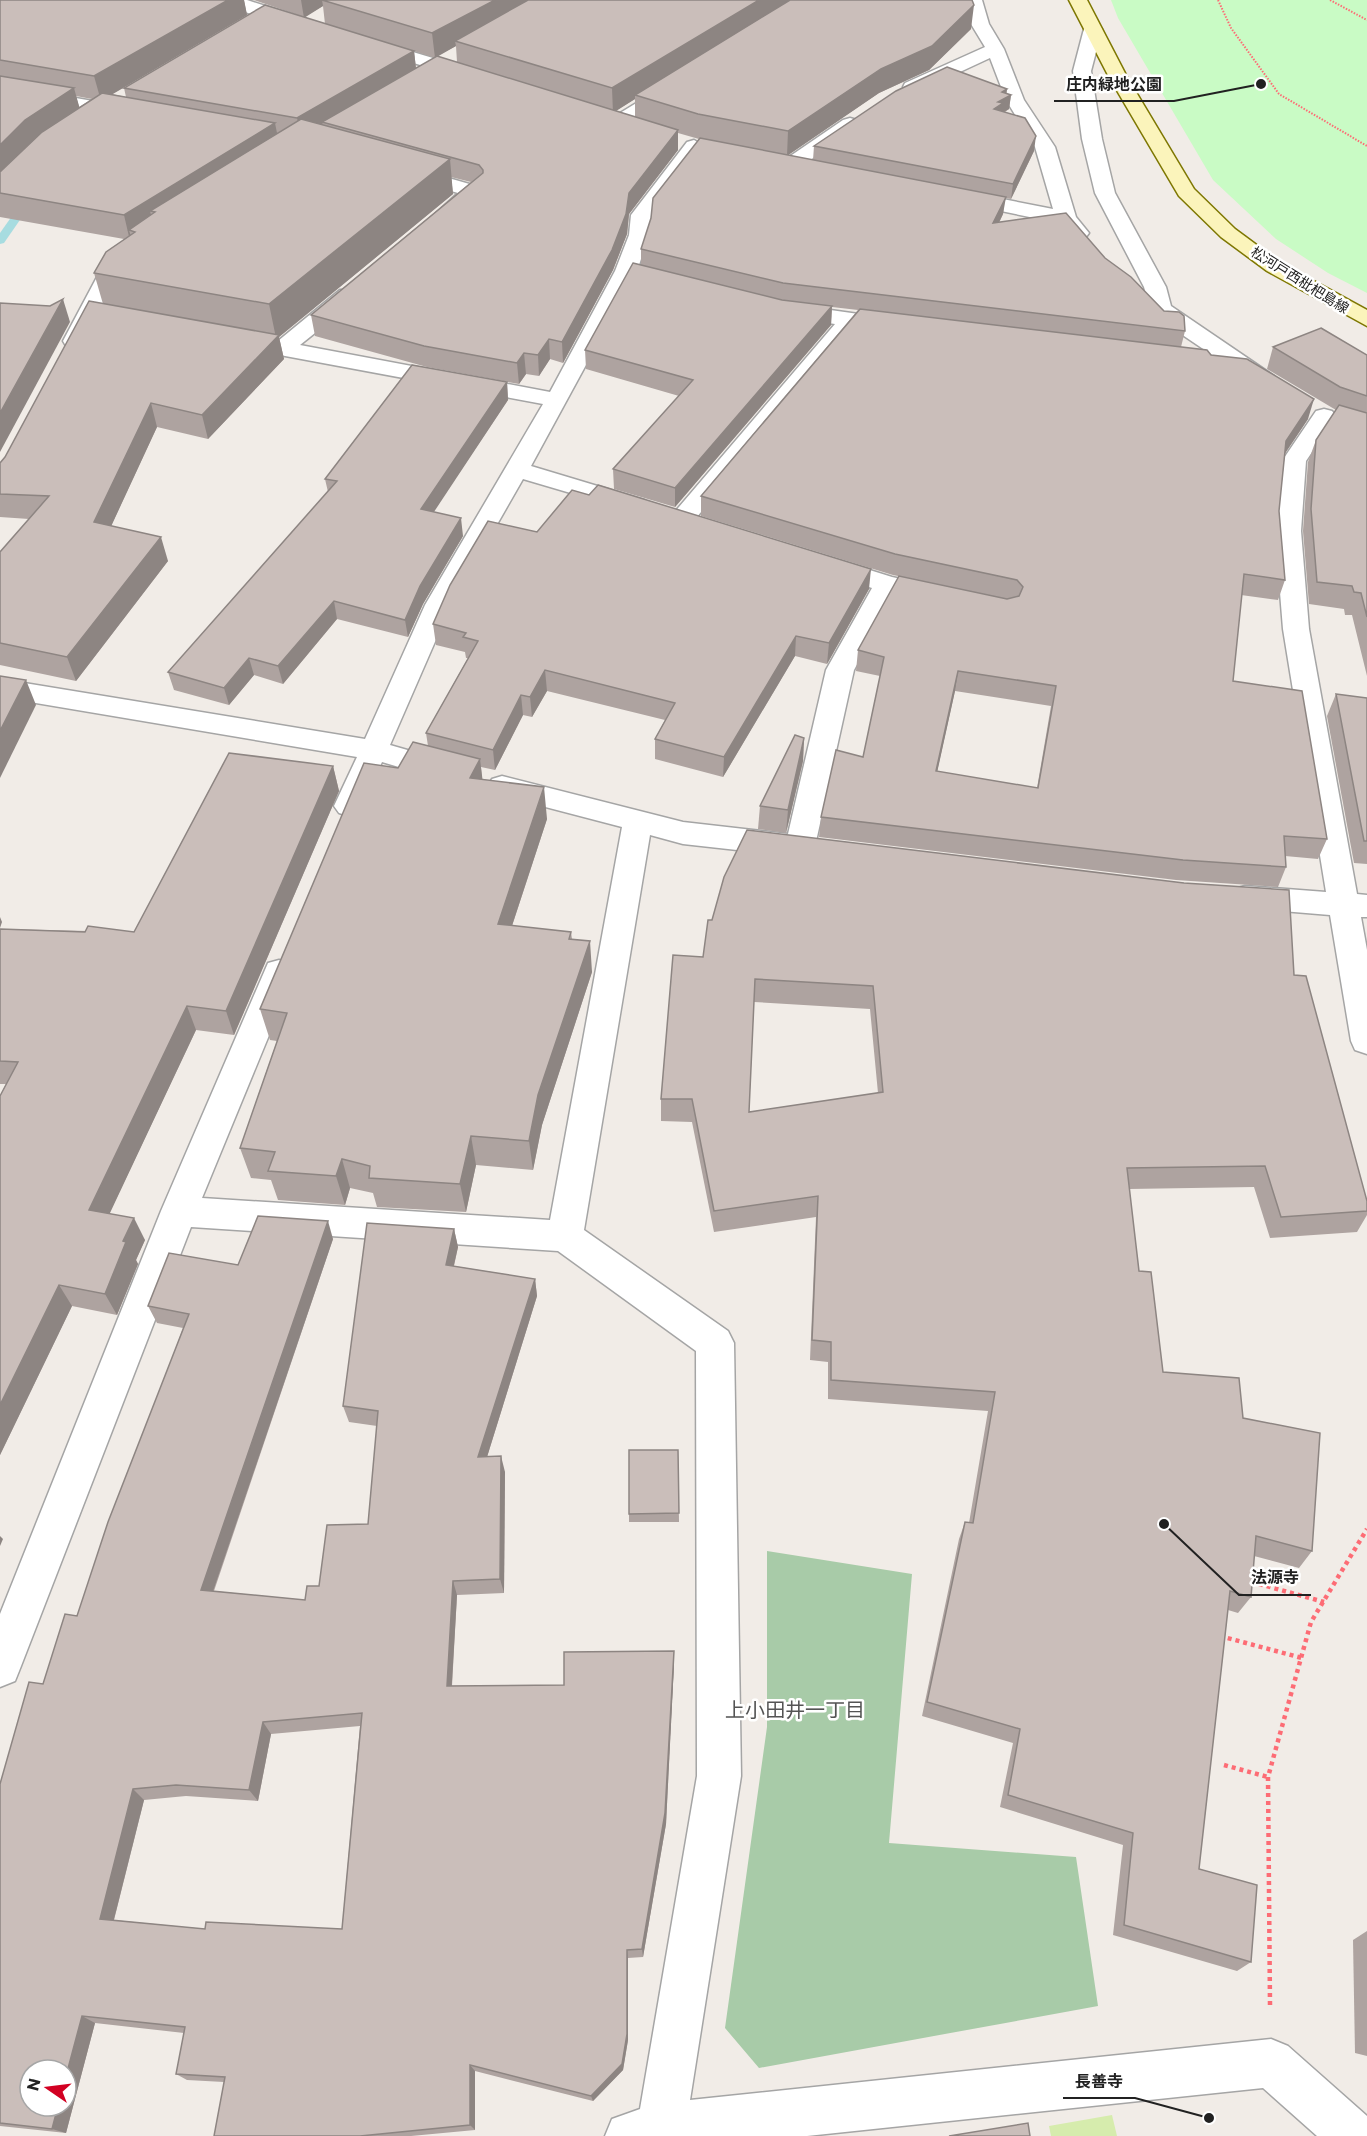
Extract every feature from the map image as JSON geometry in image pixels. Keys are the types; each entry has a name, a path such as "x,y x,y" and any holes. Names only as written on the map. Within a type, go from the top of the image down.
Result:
{"main road":[{"name":"松河戸西枇杷島線","path":"1078,0 1118,77 1186,192 1228,233 1274,267 1367,319"}],"street":[{"path":"232,0 269,15 312,25"},
{"path":"973,0 980,24 995,49 1015,100 1045,147 1066,218 1095,253"},
{"path":"990,0 995,49"},
{"path":"246,26 269,15"},
{"path":"1093,29 1082,72 1092,139 1105,193 1155,287 1161,310"},
{"path":"351,39 482,79"},
{"path":"898,94 995,49"},
{"path":"417,78 458,55"},
{"path":"616,121 685,78"},
{"path":"0,91 149,117"},
{"path":"78,127 126,97"},
{"path":"794,163 869,112"},
{"path":"594,114 638,128"},
{"path":"672,139 716,150"},
{"path":"340,827 438,605 556,400 626,271 639,235 641,215 694,146"},
{"path":"771,159 816,168"},
{"path":"394,169 473,191 428,228"},
{"path":"941,193 1066,218"},
{"path":"66,355 77,314 117,260 137,248"},
{"path":"626,271 648,276"},
{"path":"283,348 364,281"},
{"path":"1136,290 1239,364 1286,393"},
{"path":"771,308 917,328"},
{"path":"77,314 111,318"},
{"path":"516,469 693,523 850,320"},
{"path":"249,342 556,400"},
{"path":"1194,360 1239,364"},
{"path":"1325,414 1294,461 1288,531 1296,629 1355,904 1367,1041"},
{"path":"807,559 887,584 957,599"},
{"path":"0,688 373,750 638,823 683,833 812,847 840,670 887,584"},
{"path":"565,1236 638,823"},
{"path":"1224,896 1355,904"},
{"path":"0,1666 179,1211 289,948"},
{"path":"179,1211 565,1236 715,1343 718,1776 650,2133 1271,2063 1353,2136"}],"path":[{"path":"1218,0 1232,28 1279,94 1367,146"},
{"path":"1330,0 1367,20"},
{"path":"1271,2063 1268,1777 1311,1622 1367,1529"},
{"path":"1259,1584 1324,1602"},
{"path":"1213,1634 1302,1658"},
{"path":"1224,1765 1268,1777"}],"green space":[{"path":"1111,0 1367,0 1367,293 1328,273 1276,239 1213,180 1118,18"},
{"path":"767,1551 912,1574 889,1843 1076,1857 1098,2006 759,2068 725,2028 767,1727"},
{"path":"1112,2115 1117,2136 1051,2136 1049,2126"}],"building":[{"path":"0,0 228,0 94,76 0,60"},
{"path":"322,0 495,0 432,33"},
{"path":"528,0 759,0 612,88 455,41"},
{"path":"790,0 972,0 974,5 932,46 881,69 788,131 698,114 635,95"},
{"path":"265,5 414,51 297,118 124,88"},
{"path":"437,56 678,130 629,193 626,214 612,250 562,342 549,339 538,355 524,353 517,363 424,346 311,315 483,173 479,165 322,122"},
{"path":"947,67 1007,89 1002,92 1011,95 998,102 1003,103 994,109 1025,118 1036,136 1013,184 814,146 896,91"},
{"path":"0,76 74,88 25,120 0,145"},
{"path":"102,93 275,123 124,215 0,193 0,172 42,132"},
{"path":"301,119 450,159 269,304 94,273 106,252 135,232 129,230 155,212 150,211"},
{"path":"700,138 1006,197 993,223 1066,213 1105,258 1131,277 1164,311 1179,312 1184,316 1185,331 783,283 641,249 651,218 653,198"},
{"path":"633,263 782,300 832,306 675,488 613,469 693,380 585,350"},
{"path":"63,299 0,413 0,303 50,306"},
{"path":"89,301 279,335 202,415 151,403 94,522 161,537 67,657 0,643 0,552 49,496 0,494 0,463"},
{"path":"860,309 1207,350 1211,355 1247,359 1314,399 1286,441 1279,511 1285,580 1244,574 1233,681 1302,691 1327,839 1284,836 1286,867 1183,860 821,817 836,750 863,757 884,657 858,650 899,576 1007,599 1019,596 1023,587 1017,580 895,554 701,496","holes":["958,671 1056,686 1038,788 936,771"]},
{"path":"1321,328 1367,355 1367,396 1340,387 1273,347"},
{"path":"412,365 507,382 421,509 461,518 420,586 405,620 334,601 278,666 249,658 224,688 168,672 337,481 325,479"},
{"path":"1339,405 1367,413 1367,617 1361,593 1354,592 1352,586 1317,582 1311,509 1316,440"},
{"path":"598,485 871,569 829,643 796,636 724,757 655,739 675,703 545,670 530,697 521,695 493,750 426,733 478,641 463,637 466,633 433,624 450,585 488,521 537,532 572,490 589,495"},
{"path":"0,676 26,680 0,731"},
{"path":"1336,694 1367,698 1367,841 1364,841"},
{"path":"795,735 804,738 788,810 760,806"},
{"path":"413,742 480,759 470,778 544,787 498,924 571,932 569,939 590,941 538,1095 529,1141 471,1136 460,1184 369,1178 370,1166 342,1159 336,1176 268,1171 275,1152 240,1148 287,1013 260,1009 364,763 398,768"},
{"path":"229,753 333,766 226,1011 187,1006 89,1210 134,1218 123,1241 126,1242 105,1294 59,1285 0,1405 0,1096 18,1062 0,1061 0,929 85,932 88,926 134,932"},
{"path":"747,830 1184,883 1289,890 1294,975 1306,976 1367,1201 1367,1211 1281,1217 1265,1166 1127,1168 1139,1271 1151,1272 1163,1372 1239,1378 1243,1418 1320,1433 1312,1551 1256,1536 1251,1597 1230,1591 1199,1869 1257,1885 1251,1962 1124,1925 1133,1833 1008,1795 1020,1729 927,1702 965,1522 973,1523 995,1392 831,1380 831,1342 812,1340 818,1196 714,1211 692,1099 661,1099 673,955 703,957 708,920 712,920 724,877","holes":["755,979 873,986 883,1092 749,1112"]},
{"path":"258,1216 328,1221 201,1590 305,1600 307,1586 319,1586 327,1525 368,1524 378,1411 343,1406 367,1223 454,1229 446,1265 535,1279 478,1457 501,1456 500,1579 453,1581 447,1686 564,1685 564,1652 674,1651 665,1813 642,1949 627,1950 627,2034 622,2064 591,2096 470,2065 470,2125 360,2136 214,2136 225,2077 176,2074 185,2027 82,2016 71,2058 18,2058 18,2118 55,2118 52,2129 0,2123 0,1784 29,1682 43,1684 65,1614 77,1616 108,1522 189,1314 148,1306 169,1253 238,1265","holes":["362,1713 342,1929 206,1922 205,1929 100,1919 133,1789 176,1785 249,1790 263,1722"]},
{"path":"629,1450 678,1450 679,1513 629,1514"},
{"path":"1028,2123 1030,2136 949,2136"}],"waterway":[{"path":"0,241 28,201"}],"place":[{"name":"庄内緑地公園","path":"1261,84"},
{"name":"法源寺","path":"1164,1524"},
{"name":"長善寺","path":"1209,2118"}],"district":[{"name":"上小田井一丁目","path":"795,1710"}]}
